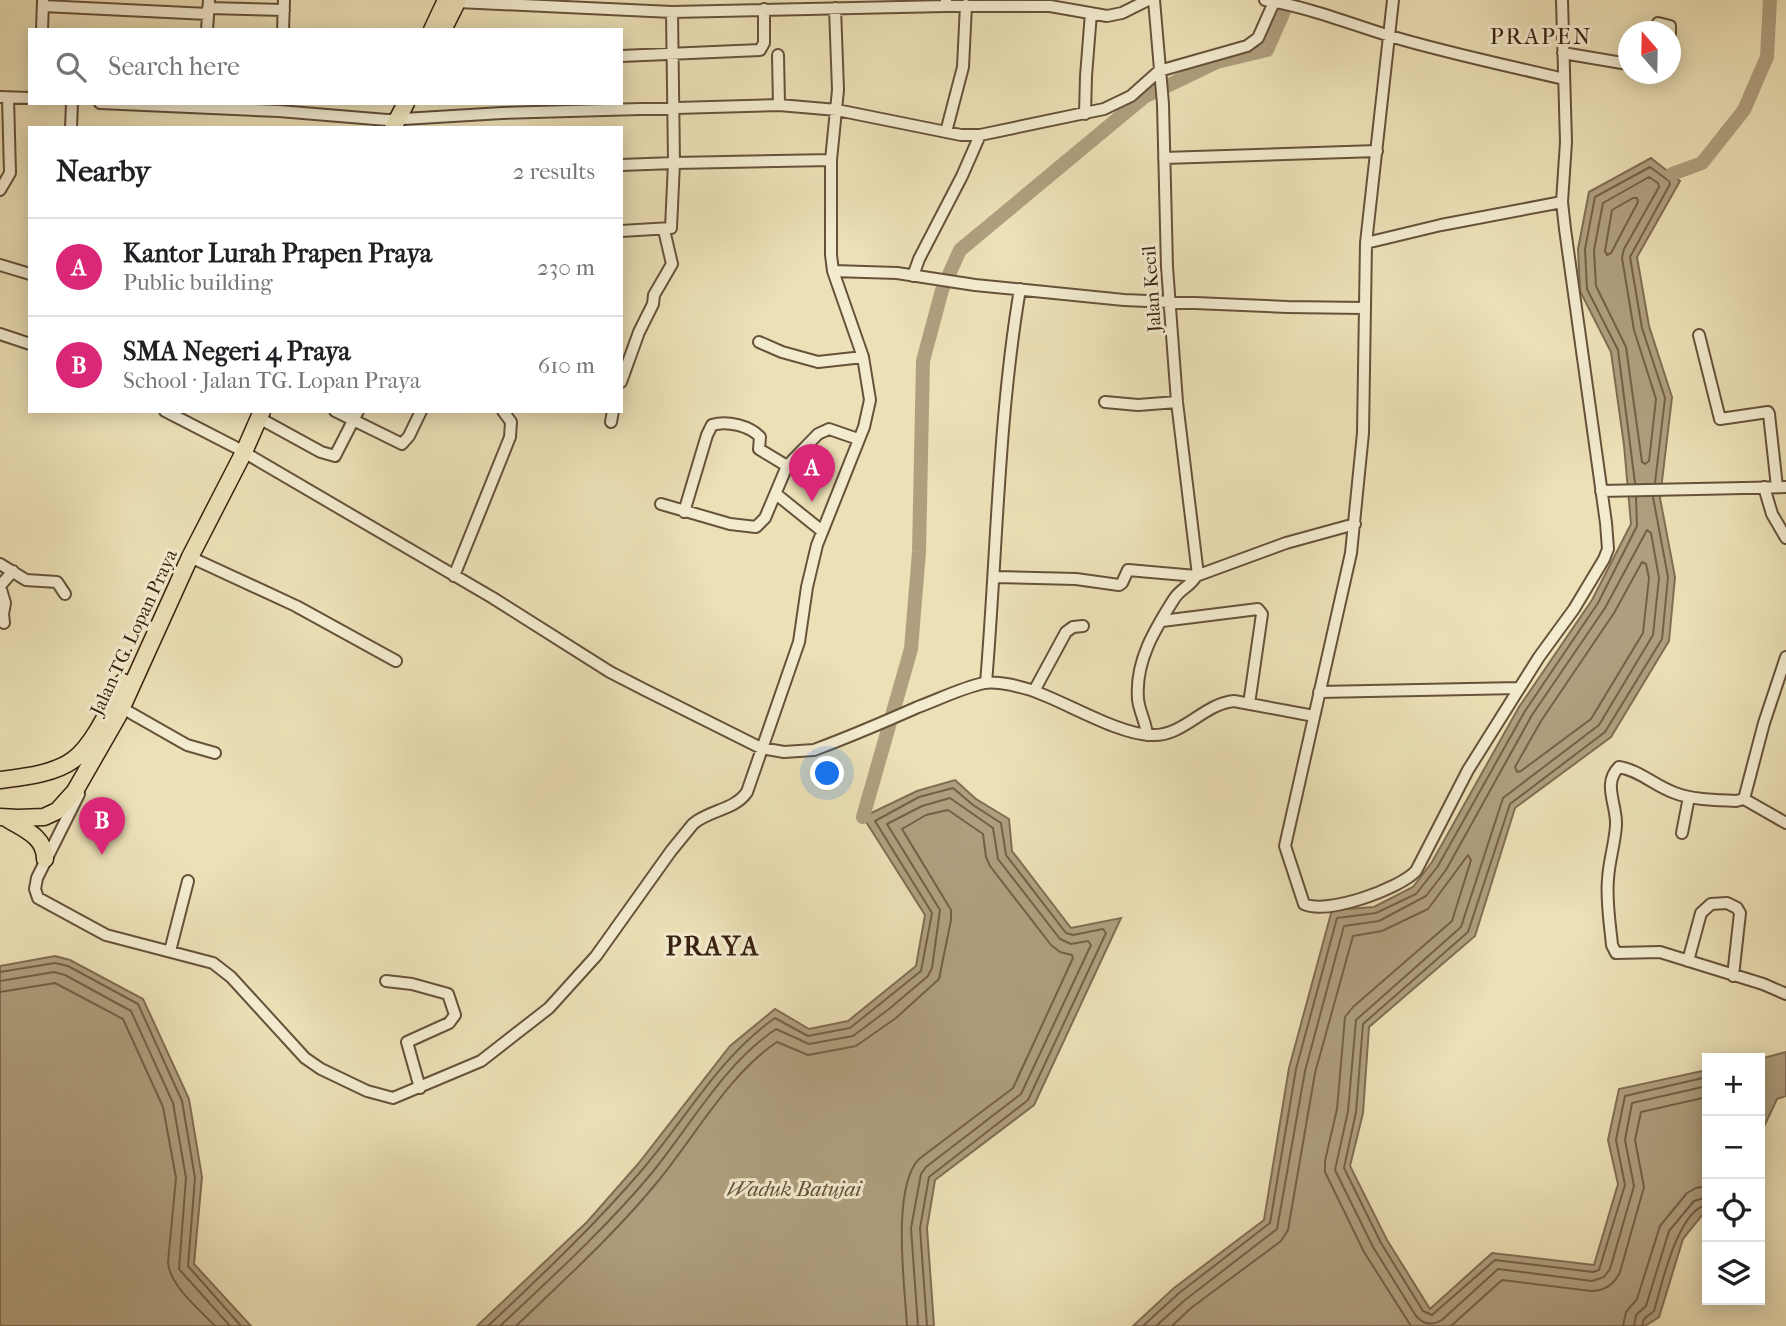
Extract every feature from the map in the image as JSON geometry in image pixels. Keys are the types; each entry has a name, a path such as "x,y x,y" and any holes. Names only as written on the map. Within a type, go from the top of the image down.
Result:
{"highway":[{"path":"434,28 454,1"},
{"path":"444,28 454,1"},
{"path":"391,120 404,105"},
{"name":"Jalan TG. Lopan Praya","path":"3,817 44,817 57,811 70,798 122,708 257,413"},
{"name":"Jalan TG. Lopan Praya","path":"74,759 97,729 127,676 169,582 240,450"},
{"path":"0,780 22,778 59,767 74,759"},
{"path":"3,817 36,836 43,847 45,859"}],"street":[{"path":"454,1 672,12 764,9 816,4 835,8 946,3 1050,6 1113,15 1148,0"},
{"name":"Jalan Kecil","path":"1154,0 1163,104 1164,224 1177,402 1197,575"},
{"path":"1393,0 1366,243 1363,433 1355,524 1351,553 1284,849 1304,904 1318,907 1343,903 1406,880 1423,862 1468,770 1519,688 1574,609 1606,555 1608,538 1562,202 1566,142 1562,0"},
{"path":"167,105 280,107 391,120 502,113 779,105 837,110 961,135 980,135 1085,114 1116,104 1160,75 1252,44 1262,32 1273,1 1468,57 1564,79"},
{"path":"42,28 43,3 208,7 284,5 283,28"},
{"path":"946,132 963,67 966,5"},
{"path":"207,28 208,7"},
{"path":"74,759 88,769 85,782 35,884 35,892 41,901 106,935 203,959 226,972 298,1051 321,1069 367,1091 393,1098 481,1061 549,1008 596,956 693,824 740,801 751,785 761,748 782,697 799,642 807,587 822,531 858,439 870,400 863,357 833,271 831,159 837,110 838,52 835,8"},
{"path":"623,56 673,56 760,50 764,43 764,9"},
{"path":"623,231 671,228 674,163 672,12"},
{"path":"1085,114 1091,13"},
{"path":"1563,53 1618,62"},
{"path":"778,55 779,105"},
{"path":"0,190 10,173 4,97 28,99"},
{"path":"71,126 72,105"},
{"path":"914,276 919,259 980,135"},
{"path":"1164,158 1377,151"},
{"path":"623,165 831,159"},
{"path":"1366,243 1441,225 1562,202"},
{"path":"623,376 639,332 653,304 654,295 672,264 664,230"},
{"path":"0,265 28,273"},
{"path":"833,271 855,270 1020,289 1170,302 1365,308"},
{"path":"986,683 995,577 1003,414 1020,289"},
{"path":"0,334 28,343"},
{"path":"1601,491 1782,487 1769,414 1720,419 1699,335"},
{"path":"759,342 818,362 863,357"},
{"path":"1105,402 1152,405 1177,402"},
{"path":"169,413 240,450 610,672 761,748 806,752 986,683 1006,684 1034,691 1120,727 1147,735 1170,733 1222,703 1234,701 1314,716"},
{"path":"257,413 333,456 337,454 355,416 402,444 420,413"},
{"path":"454,576 510,437 511,422 504,413"},
{"path":"684,512 712,425 732,424 757,433 760,437 759,449 787,466"},
{"path":"661,504 730,524 756,527 762,522 787,466 818,434 833,430 858,439"},
{"path":"1764,486 1772,514 1786,538"},
{"path":"776,494 822,531"},
{"path":"995,577 1076,579 1119,585 1129,570 1197,575 1295,540 1355,524"},
{"path":"190,557 296,606 396,661"},
{"path":"0,564 31,581 57,582 65,594"},
{"path":"4,623 5,603 1,586 13,571"},
{"path":"1147,735 1138,699 1142,659 1150,637 1177,594 1197,575"},
{"path":"1161,621 1258,609 1262,614 1249,704"},
{"path":"1034,691 1066,632 1073,627 1083,626"},
{"path":"1744,799 1764,723 1786,657"},
{"path":"1319,692 1519,688"},
{"path":"122,708 187,745 215,753"},
{"path":"1786,823 1744,799 1737,801 1689,797 1661,788 1626,768 1618,768 1610,784 1616,818 1608,887 1612,945 1615,951 1623,954 1660,952 1763,984 1786,994"},
{"path":"1682,833 1689,797"},
{"path":"170,951 188,881"},
{"path":"1688,961 1702,913 1711,904 1727,903 1737,908 1740,913 1732,976"},
{"path":"386,981 433,989 448,994 452,1000 452,1020 407,1042 420,1088"}],"water":[{"path":"1651,158 1680,181 1637,257 1649,326 1672,397 1660,498 1675,577 1669,641 1611,737 1515,808 1475,936 1369,1027 1363,1113 1350,1166 1387,1240 1430,1309 1492,1253 1594,1265 1618,1184 1608,1140 1619,1089 1702,1071 1702,1215 1683,1239 1659,1317 1645,1326 1133,1326 1174,1288 1264,1220 1289,1068 1332,910 1374,907 1413,887 1432,862 1519,707 1592,600 1631,524 1624,445 1611,352 1580,291 1578,249 1589,192"},
{"name":"Waduk Batujai","path":"955,780 976,799 1009,819 1012,851 1071,928 1121,918 1034,1105 935,1180 927,1228 934,1326 477,1326 587,1222 638,1164 730,1046 775,1009 809,1029 848,1021 916,966 925,915 863,817 917,791"},
{"path":"55,956 70,960 143,999 189,1099 202,1177 194,1264 251,1326 0,1326 0,966"},
{"path":"1786,1052 1786,1096 1777,1099 1765,1124 1765,1116 1765,1058"}],"waterway":[{"path":"863,817 911,649 919,552 923,361 942,290 960,250 1144,97 1217,62 1267,50 1289,0"},
{"path":"1672,174 1702,163 1744,110 1767,57 1770,0"}],"place":[{"name":"Kantor Lurah Prapen Praya","path":"812,502"},
{"name":"SMA Negeri 4 Praya","path":"102,855"}],"district":[{"name":"PRAPEN","path":"1541,36"},
{"name":"PRAYA","path":"713,946"}]}
